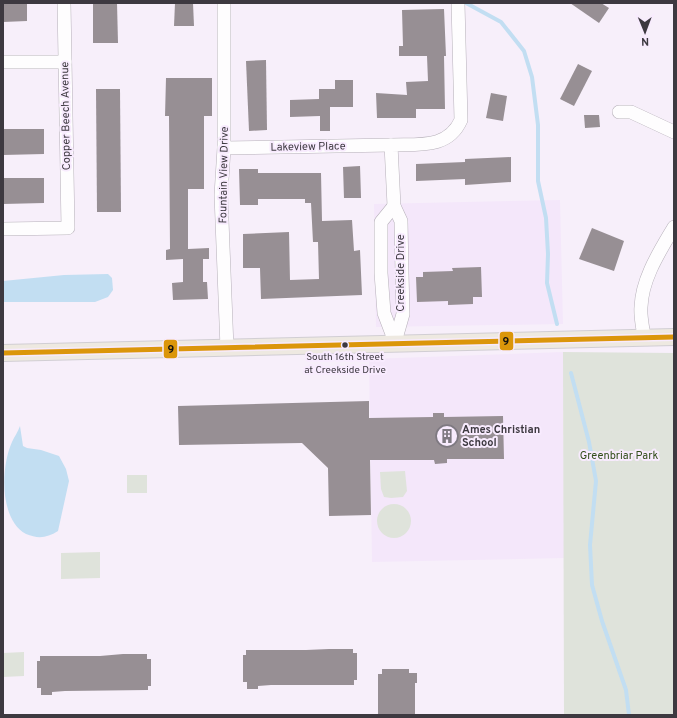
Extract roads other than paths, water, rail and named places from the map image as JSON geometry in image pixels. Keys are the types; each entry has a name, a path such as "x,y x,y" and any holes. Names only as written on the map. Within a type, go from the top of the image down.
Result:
{"main road":[{"path":"3,353 227,348 395,342 674,337"}],"street":[{"name":"Copper Beech Avenue","path":"3,229 68,228 64,3"},
{"name":"Fountain View Drive","path":"224,3 224,148 222,195 227,348"},
{"path":"391,145 436,143 447,138 456,130 461,120 458,9"},
{"path":"3,62 65,62"},
{"path":"618,112 631,112 674,132"},
{"name":"Lakeview Place","path":"224,148 391,145"},
{"name":"Creekside Drive","path":"391,145 394,206 401,221 403,314 395,342"},
{"name":"Creekside Drive","path":"394,206 381,222 381,273 384,313 395,342"},
{"path":"644,337 640,306 648,279 668,248 674,227"}],"water":[{"path":"108,274 112,278 113,290 108,297 95,302 3,302 3,281 64,275"},
{"path":"20,426 23,446 59,456 66,469 69,481 58,531 50,535 35,537 26,534 17,527 11,518 7,506 4,479 5,466 12,442"}],"waterway":[{"path":"466,3 501,22 524,51 532,77 538,125 538,181 546,218 548,254 547,283 557,324"},
{"path":"571,373 589,442 596,481 590,545 592,585 602,621 626,690 629,715"}],"place":[{"name":"South 16th Street at Creekside Drive","path":"345,345"},
{"name":"Ames Christian School","path":"447,436"}],"park label":[{"name":"Greenbriar Park","path":"619,456"}]}
